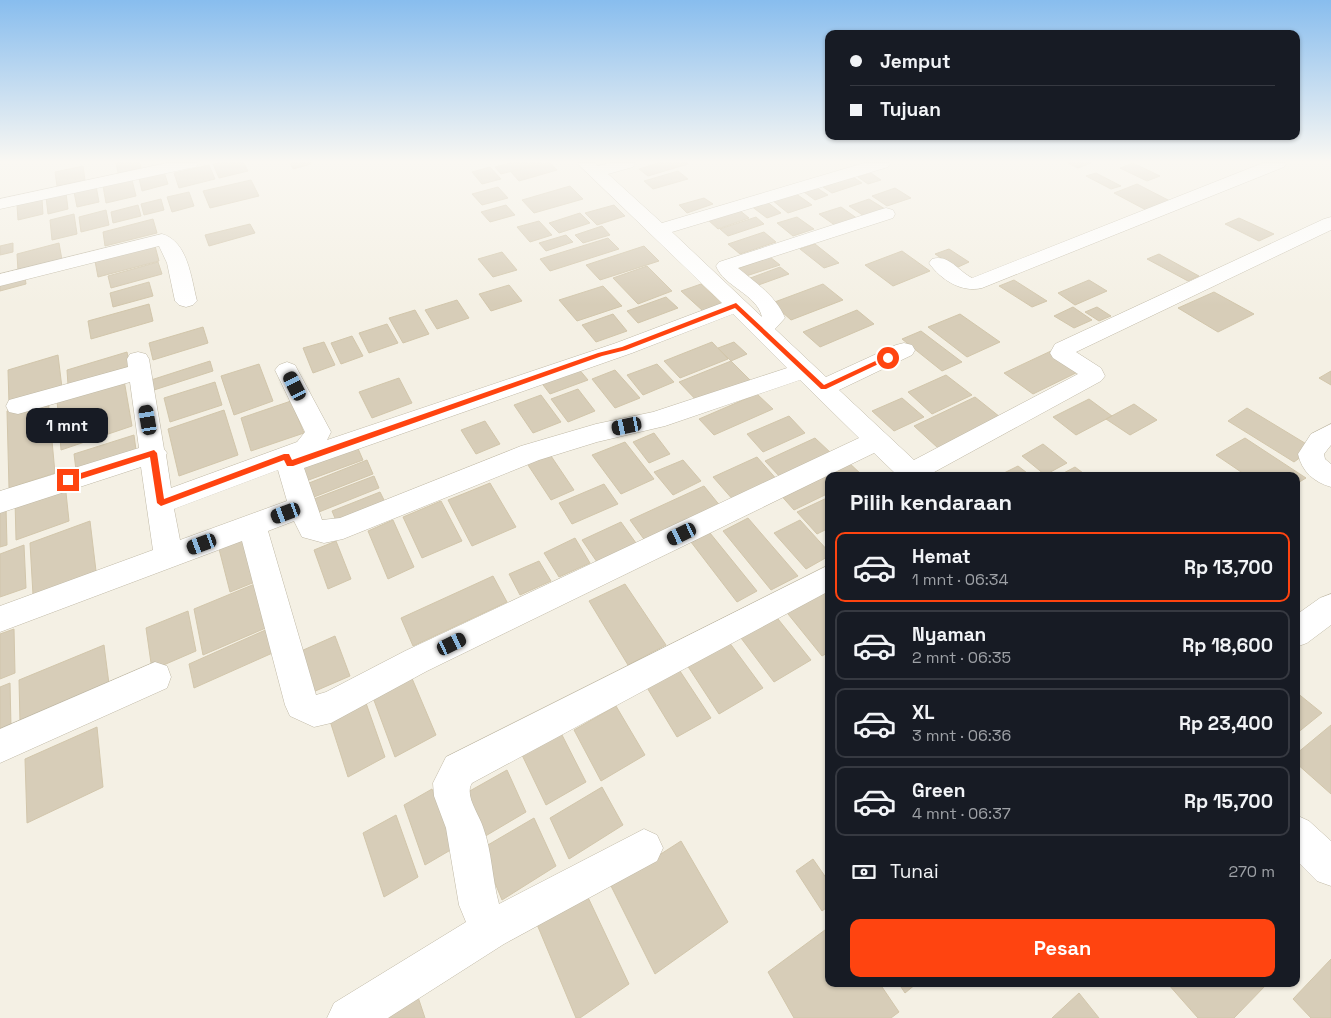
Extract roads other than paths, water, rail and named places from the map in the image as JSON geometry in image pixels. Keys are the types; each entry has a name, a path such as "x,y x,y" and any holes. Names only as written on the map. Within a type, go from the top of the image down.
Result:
{"street":[{"path":"639,211 909,472"},
{"path":"659,230 724,211"},
{"path":"939,263 966,284 975,284 1159,211"},
{"path":"760,328 770,324 774,318 773,312 727,270 726,266 886,214"},
{"path":"917,472 1093,376 1093,373 1061,353 1063,349 1331,223"},
{"path":"0,280 162,240 169,244 175,257 186,301"},
{"path":"161,503 624,348 736,305"},
{"path":"823,388 904,350"},
{"path":"18,406 139,365 154,453 168,557"},
{"path":"287,370 318,432 314,441 306,449 288,460"},
{"path":"288,460 302,507 312,529 324,532 343,528 530,453 596,433 656,420 805,370"},
{"path":"1331,433 1320,440 1311,454 1312,462 1319,470 1331,477"},
{"path":"252,525 302,705 314,711 331,707 416,661 876,441"},
{"path":"0,502 154,453"},
{"path":"0,619 302,507"},
{"path":"490,930 480,905 465,828 452,796 451,783 459,770 825,579"},
{"path":"1300,630 1331,607"},
{"path":"0,746 155,677"},
{"path":"1300,838 1331,867"},
{"path":"349,1018 490,930 644,848"}]}
